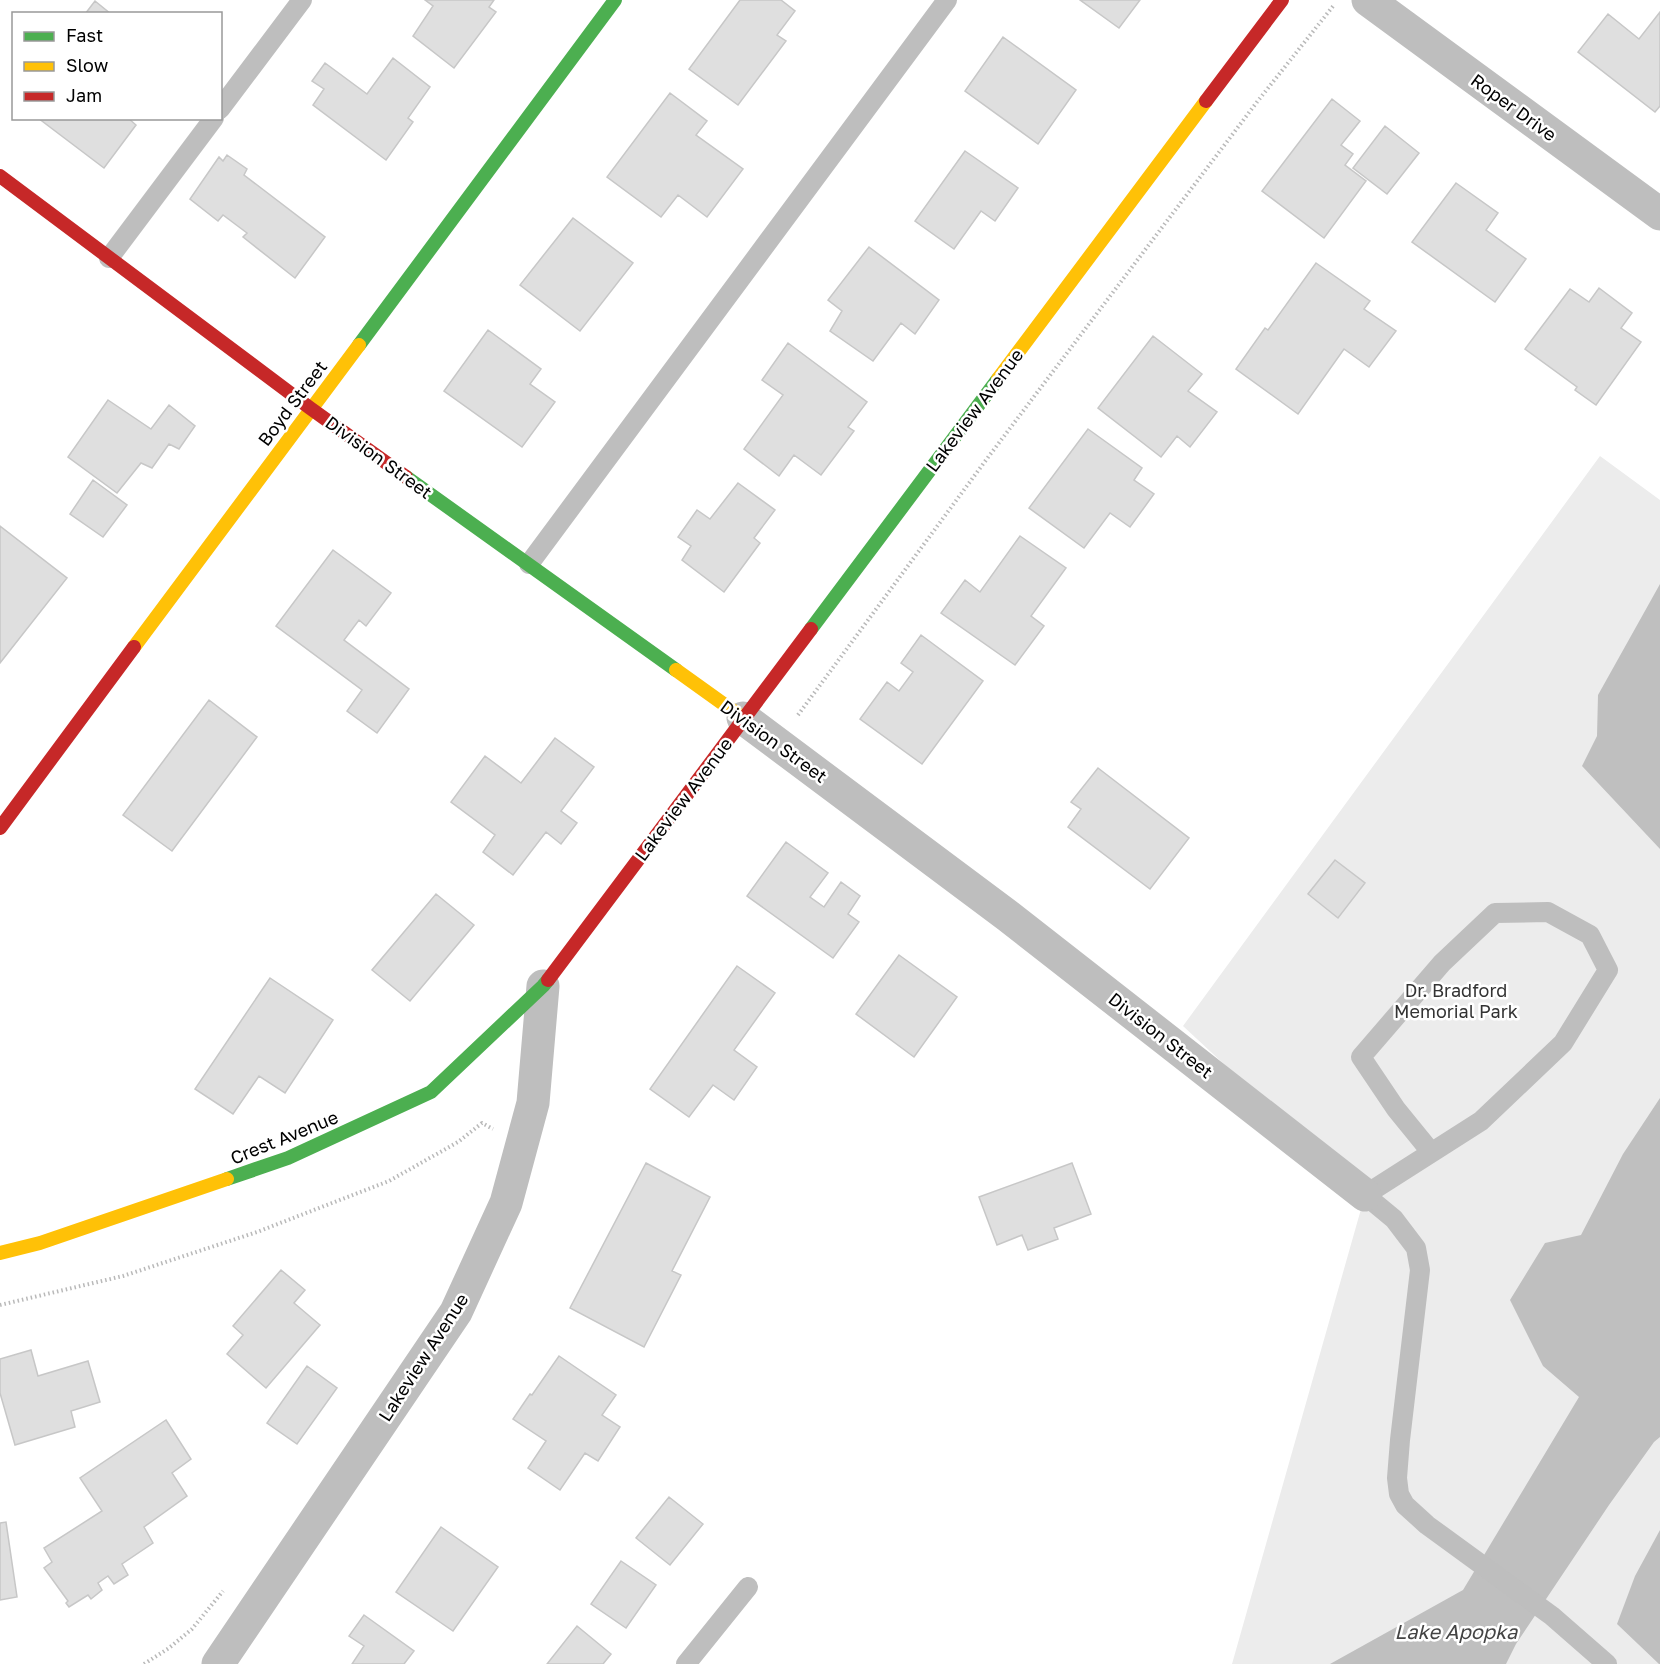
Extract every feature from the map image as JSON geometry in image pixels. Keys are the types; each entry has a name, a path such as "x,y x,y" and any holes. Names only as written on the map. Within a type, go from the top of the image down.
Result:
{"street":[{"name":"Boyd Street","path":"0,828 615,0"},
{"name":"Lakeview Avenue","path":"218,1664 456,1312 506,1203 533,1103 543,986 1282,0"},
{"name":"Roper Drive","path":"1368,0 1660,214"},
{"name":"Division Street","path":"0,176 310,408 743,718 1008,916 1365,1195"},
{"name":"Crest Avenue","path":"0,1253 40,1243 288,1158 431,1092 543,986"}],"lane":[{"path":"222,106 302,0"},
{"path":"529,564 947,0"},
{"path":"109,258 212,120"},
{"path":"1365,1195 1481,1121 1563,1043 1608,970 1590,935 1548,912 1495,913 1442,963 1361,1057 1396,1109 1431,1152"},
{"name":"Division Street","path":"1365,1195 1394,1219 1416,1248 1420,1270 1397,1478 1399,1494 1406,1505 1427,1525 1552,1616 1607,1664"},
{"path":"686,1664 748,1587"}],"path":[{"path":"797,716 936,526 1257,102 1338,0"},
{"path":"0,1305 123,1276 257,1232 389,1181 458,1142 483,1123 492,1129 497,1140"},
{"path":"144,1664 169,1648 192,1629 224,1589"}],"green space":[{"name":"Dr. Bradford Memorial Park","path":"1600,456 1660,500 1660,1664 1232,1664 1365,1195 1183,1026"}],"water":[{"path":"1660,584 1660,849 1582,766 1597,736 1598,695"},
{"name":"Lake Apopka","path":"1660,1098 1660,1437 1609,1505 1516,1644 1506,1664 1330,1664 1463,1590 1579,1397 1543,1366 1510,1300 1545,1243 1581,1235 1623,1154"},
{"path":"1660,1530 1659,1664 1617,1624 1635,1576"}],"building":[{"path":"425,0 494,0 489,7 496,12 454,68 413,36 433,6"},
{"path":"740,0 781,0 795,11 777,35 786,41 738,105 689,69"},
{"path":"1080,0 1140,0 1119,28"},
{"path":"95,1 109,12 87,12"},
{"path":"1660,12 1660,106 1655,112 1578,52 1608,14 1639,39"},
{"path":"1003,37 1076,90 1038,144 965,91"},
{"path":"393,58 430,87 408,118 413,122 386,160 313,105 324,89 312,81 325,63 367,94"},
{"path":"670,93 707,121 696,135 743,169 707,217 678,195 661,217 607,177"},
{"path":"1332,99 1360,121 1341,145 1353,154 1345,165 1366,181 1324,238 1262,191"},
{"path":"41,120 130,120 136,125 104,168"},
{"path":"1385,126 1419,153 1387,194 1353,168"},
{"path":"965,151 1018,188 995,221 981,211 954,249 915,221"},
{"path":"227,155 247,169 244,175 325,237 295,278 243,237 247,233 223,215 218,221 190,199 219,157 223,161"},
{"path":"1456,183 1498,213 1486,230 1526,259 1495,302 1412,242"},
{"path":"573,218 633,263 580,331 520,285"},
{"path":"869,247 939,300 915,334 901,323 873,361 830,331 842,311 828,300"},
{"path":"1316,263 1370,301 1364,309 1396,331 1369,367 1344,349 1298,414 1236,369 1265,328 1268,330"},
{"path":"1599,288 1632,313 1621,328 1641,342 1596,405 1575,390 1577,387 1525,349 1570,289 1589,302"},
{"path":"488,330 541,369 530,384 555,402 522,447 444,391"},
{"path":"1153,336 1202,374 1188,391 1217,412 1190,447 1177,436 1161,457 1098,408"},
{"path":"788,343 867,402 848,427 854,431 821,475 794,455 779,476 744,449 783,395 762,380"},
{"path":"108,400 151,429 169,405 195,426 179,449 169,444 152,468 141,463 117,493 68,457"},
{"path":"1088,429 1142,468 1134,480 1154,494 1130,527 1110,513 1084,548 1029,508"},
{"path":"93,480 127,505 103,537 70,514"},
{"path":"738,483 775,510 754,538 760,543 724,592 682,560 691,546 678,537 697,510 710,519"},
{"path":"0,526 67,578 0,663"},
{"path":"1020,536 1066,568 1031,616 1044,626 1015,665 941,613 965,580 980,592"},
{"path":"333,550 391,593 366,626 359,620 344,640 409,689 377,733 347,711 362,690 276,626"},
{"path":"921,635 983,681 922,764 860,719 887,682 899,691 913,672 901,663"},
{"path":"209,700 257,737 172,851 123,815"},
{"path":"555,738 594,767 561,811 577,823 561,844 546,832 513,875 483,852 495,835 451,802 485,756 521,783"},
{"path":"1098,768 1189,838 1150,889 1068,827 1081,809 1071,802"},
{"path":"786,842 828,873 810,897 824,907 841,882 860,896 848,914 859,922 833,958 747,896"},
{"path":"1335,860 1365,883 1338,918 1308,894"},
{"path":"436,894 474,925 410,1001 372,970"},
{"path":"899,955 957,997 914,1057 856,1014"},
{"path":"737,966 775,993 734,1050 757,1067 734,1100 713,1085 689,1117 650,1089"},
{"path":"270,978 333,1020 285,1093 259,1076 233,1114 195,1089"},
{"path":"646,1163 710,1197 672,1271 681,1275 644,1347 570,1308"},
{"path":"1072,1163 1091,1214 1054,1228 1058,1239 1028,1250 1022,1235 997,1245 979,1197"},
{"path":"281,1270 305,1290 294,1303 320,1325 266,1388 227,1354 243,1335 233,1326"},
{"path":"31,1350 38,1376 88,1361 100,1402 71,1411 75,1427 15,1445 0,1393 0,1359"},
{"path":"559,1356 616,1395 602,1415 620,1427 598,1461 585,1453 560,1490 528,1468 546,1441 513,1419"},
{"path":"307,1366 337,1388 297,1444 267,1423"},
{"path":"166,1420 191,1459 172,1473 187,1496 144,1527 153,1543 122,1564 128,1575 114,1584 108,1576 98,1583 102,1590 91,1599 88,1595 69,1607 66,1603 68,1601 44,1568 52,1562 44,1548 102,1511 80,1478"},
{"path":"669,1497 703,1524 670,1565 636,1538"},
{"path":"6,1522 17,1597 0,1600 0,1523"},
{"path":"441,1527 498,1567 453,1631 396,1592"},
{"path":"621,1561 656,1585 626,1628 591,1604"},
{"path":"364,1615 414,1651 404,1664 352,1664 364,1646 349,1636"},
{"path":"577,1626 611,1654 603,1664 547,1664"}],"traffic: fast":[{"path":"359,345 615,0"},
{"path":"811,629 998,379"},
{"path":"406,477 676,670"},
{"path":"227,1179 288,1158 431,1092 548,980"}],"traffic: slow":[{"path":"998,379 1206,101"},
{"path":"134,647 359,345"},
{"path":"676,670 743,718"},
{"path":"0,1253 40,1243 227,1179"}],"traffic: jam":[{"path":"1206,101 1282,0"},
{"path":"0,176 406,477"},
{"path":"548,980 811,629"},
{"path":"0,828 134,647"}]}
